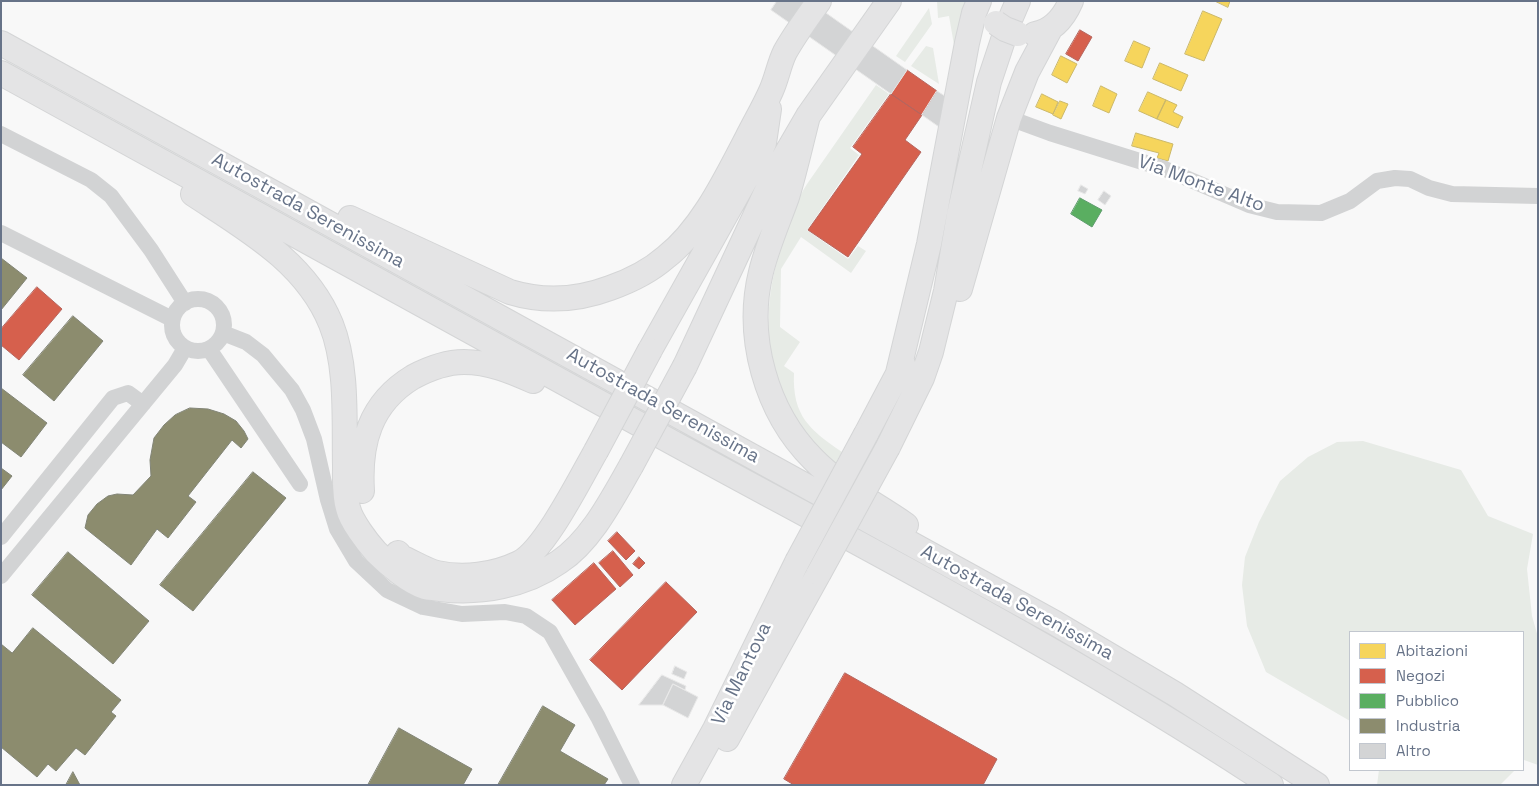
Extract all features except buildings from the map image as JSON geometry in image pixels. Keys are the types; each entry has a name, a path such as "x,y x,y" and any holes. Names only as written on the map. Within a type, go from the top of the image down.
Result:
{"highway":[{"path":"192,147 414,246 510,292 527,297 545,299 582,296 623,284 644,273 667,257 685,238 701,218 729,172 772,90 784,53 819,1"},
{"path":"37,92 246,229 277,252 302,277 318,300 331,324 338,350 342,373 348,508 365,540 391,567 424,587 460,591 505,586 533,576 560,562 581,543 605,512 685,366 776,171 808,116 888,1"},
{"path":"897,377 920,286 967,43 974,13 979,1"},
{"path":"984,1 989,14 996,23 1005,29 1018,34 1038,34 1050,29"},
{"path":"922,378 931,352 946,292 959,215 989,82 1018,1"},
{"path":"922,378 951,320 1009,118 1030,66 1050,29 1063,16 1071,1"},
{"name":"Autostrada Serenissima","path":"1,43 1055,623 1176,694 1317,785"},
{"name":"Autostrada Serenissima","path":"1,73 666,440 977,608 1116,688 1271,785"},
{"path":"666,440 507,370 486,364 463,362 440,366 407,381 389,396 377,411 369,427 363,449 360,469 362,500 377,532 402,558 436,573 467,577 495,571 520,563 541,542 571,496 596,451 650,350 759,154 766,132 772,90"},
{"path":"808,116 787,196 761,273 757,298 756,332 760,357 768,386 781,415 798,441 831,476 895,517 1003,594"},
{"path":"897,377 922,323 959,215"},
{"name":"Via Mantova","path":"684,785 719,722 797,562 897,377"},
{"name":"Via Mantova","path":"702,785 888,447 922,378"}],"street":[{"name":"Via Monte Alto","path":"1009,118 1165,169 1250,205 1277,212 1321,214 1350,202 1378,181 1395,178 1410,179 1429,188 1452,194 1538,196"},
{"path":"1,134 91,180 111,196 151,250 185,302"},
{"path":"1,233 172,319"},
{"path":"193,299 202,299 211,302 223,315 223,333 220,340 209,349 201,351 185,348 174,336 172,319 179,307 185,302 193,299"},
{"path":"223,333 246,342 263,355 296,397 314,439 328,500 337,529 356,560 387,590 423,607 462,614 505,612 526,616 550,632 598,717 632,785"},
{"path":"1,576 175,365 185,348"},
{"path":"209,349 300,484"},
{"path":"1,537 113,398 128,393 143,404"}],"shaded area":[{"path":"937,1 968,1 958,68 949,16 938,18"},
{"path":"929,8 932,24 905,62 896,56"},
{"path":"926,46 933,48 939,84 911,66"},
{"path":"876,85 889,94 850,148 859,155 807,230 848,259 858,246 866,251 851,273 801,237 781,269 780,327 800,342 784,366 794,373 796,400 805,420 812,429 842,452 834,466 796,420 778,381 769,338 770,294 780,251 801,195"},
{"path":"1363,441 1461,470 1488,516 1533,534 1527,569 1532,616 1538,637 1538,765 1524,760 1524,631 1349,631 1349,720 1266,672 1247,626 1242,585 1245,557 1259,522 1280,481 1308,457 1337,442"},
{"path":"1379,771 1514,771 1500,785 1377,785"}]}
